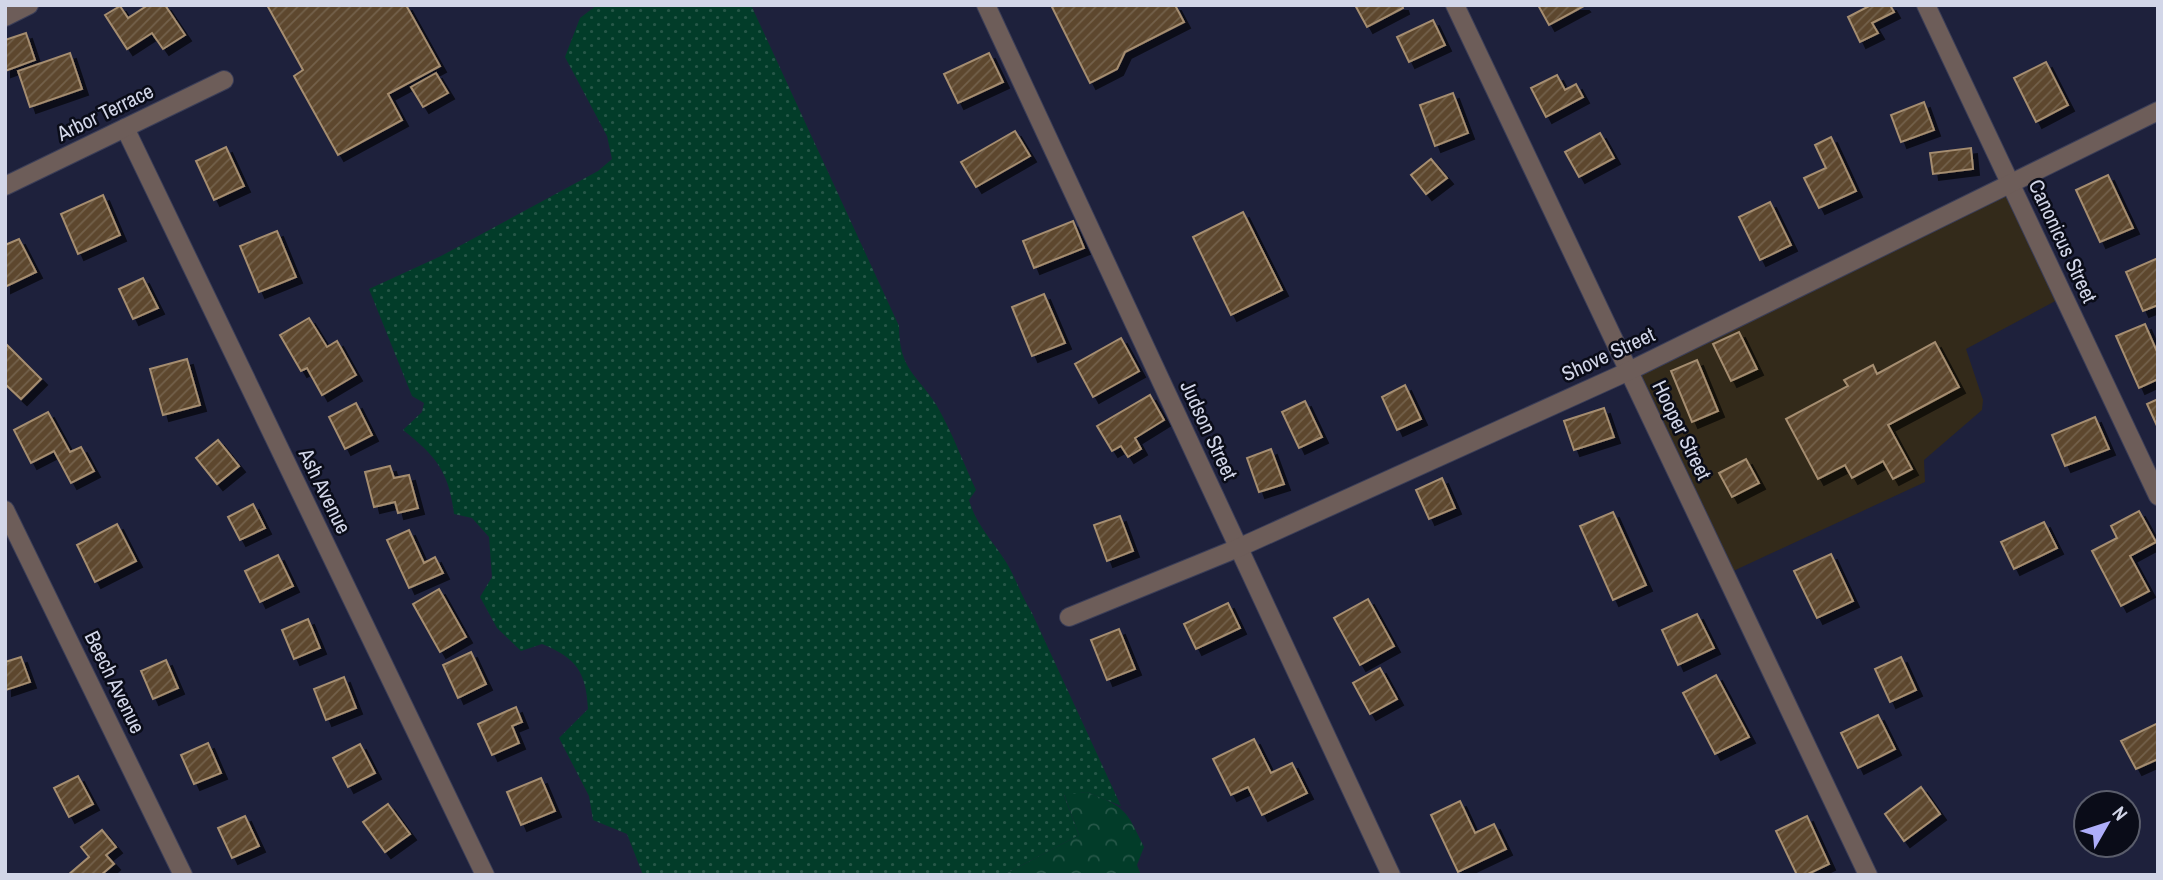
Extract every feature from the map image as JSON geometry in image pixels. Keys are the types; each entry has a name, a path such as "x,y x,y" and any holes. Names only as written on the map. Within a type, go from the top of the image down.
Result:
{"street":[{"path":"5,17 29,5"},
{"name":"Judson Street","path":"986,5 1391,875"},
{"name":"Hooper Street","path":"1455,5 1868,875"},
{"name":"Canonicus Street","path":"1926,5 2158,496"},
{"name":"Arbor Terrace","path":"5,186 224,80"},
{"name":"Shove Street","path":"1069,617 1238,548 1629,371 2158,111"},
{"name":"Ash Avenue","path":"125,128 485,875"},
{"name":"Beech Avenue","path":"5,510 183,875"}],"shaded area":[{"path":"2003,185 2061,298 1966,349 1983,400 1982,410 1924,460 1925,482 1729,573 1635,367"}],"green space":[{"path":"597,5 751,5 899,326 902,353 906,362 937,406 953,437 976,490 969,500 972,509 1013,574 1121,806 1087,792 1064,795 1079,835 1003,875 643,875 627,834 593,820 589,796 559,738 588,709 582,675 571,661 542,644 521,651 497,628 480,597 492,577 489,537 472,518 454,514 449,487 439,466 424,448 403,430 422,412 424,403 412,396 369,289 441,256 598,171 612,159 607,136 565,57 580,18"},
{"path":"1087,792 1117,806 1128,817 1144,847 1137,865 1141,875 1003,875 1079,835 1064,794"}],"building":[{"path":"148,5 165,5 185,35 163,49 152,33 127,49 105,15 120,6 128,18"},
{"path":"267,5 406,5 440,66 388,94 402,120 338,155 294,76 303,70"},
{"path":"1051,5 1175,5 1184,22 1125,52 1117,69 1090,83"},
{"path":"1355,5 1402,5 1403,8 1367,27"},
{"path":"1538,5 1583,5 1584,6 1549,25"},
{"path":"1871,5 1890,5 1894,12 1872,23 1878,33 1860,42 1848,17"},
{"path":"1433,20 1445,45 1409,62 1397,37"},
{"path":"26,33 35,60 5,71 5,40"},
{"path":"70,53 82,89 30,107 18,71"},
{"path":"989,53 1003,82 958,103 944,74"},
{"path":"2046,62 2068,105 2036,122 2014,78"},
{"path":"436,73 448,93 423,107 411,87"},
{"path":"1557,75 1565,90 1576,84 1583,97 1546,117 1531,88"},
{"path":"1453,93 1468,133 1435,146 1420,105"},
{"path":"1924,102 1934,130 1901,142 1891,115"},
{"path":"1015,131 1030,156 976,187 961,162"},
{"path":"1600,133 1614,158 1579,177 1565,152"},
{"path":"1831,137 1856,191 1819,208 1804,178 1826,168 1815,145"},
{"path":"226,147 244,186 214,200 196,161"},
{"path":"1971,148 1973,169 1933,174 1930,153"},
{"path":"1431,159 1447,178 1426,194 1411,175"},
{"path":"2108,175 2133,228 2100,242 2076,190"},
{"path":"103,195 120,235 78,254 61,214"},
{"path":"1770,202 1791,245 1760,260 1739,217"},
{"path":"1243,212 1282,290 1231,315 1193,237"},
{"path":"1073,221 1084,248 1034,268 1023,241"},
{"path":"277,231 296,277 259,292 240,246"},
{"path":"19,239 36,272 5,287 5,245"},
{"path":"2158,258 2158,305 2143,311 2126,272"},
{"path":"143,278 158,308 133,319 119,289"},
{"path":"1044,294 1065,343 1032,356 1012,307"},
{"path":"309,318 327,347 337,341 356,375 322,395 307,368 301,371 280,335"},
{"path":"2145,324 2158,354 2158,379 2139,388 2116,336"},
{"path":"1739,332 1757,369 1731,381 1713,344"},
{"path":"1121,338 1139,371 1093,397 1075,364"},
{"path":"1935,342 1959,387 1888,425 1912,469 1893,479 1883,461 1852,478 1845,465 1818,479 1786,419 1848,386 1844,380 1873,365 1877,374"},
{"path":"5,343 41,379 21,399 5,384"},
{"path":"187,359 200,405 163,415 150,369"},
{"path":"1697,360 1718,411 1692,422 1671,371"},
{"path":"1405,385 1421,419 1397,430 1382,397"},
{"path":"1150,395 1164,420 1135,438 1141,449 1128,457 1121,446 1112,451 1097,426"},
{"path":"2158,399 2158,428 2147,404"},
{"path":"1305,401 1322,437 1299,448 1282,412"},
{"path":"356,403 372,435 345,449 329,417"},
{"path":"1604,408 1614,437 1574,450 1564,421"},
{"path":"48,412 70,452 81,447 94,471 71,483 54,451 31,463 14,430"},
{"path":"2095,417 2109,449 2065,466 2052,435"},
{"path":"218,440 239,466 217,484 196,458"},
{"path":"1271,449 1284,484 1259,492 1247,458"},
{"path":"1746,459 1759,483 1732,497 1719,473"},
{"path":"390,466 394,478 409,475 418,508 398,513 395,502 374,507 365,472"},
{"path":"1442,478 1455,508 1429,519 1416,490"},
{"path":"253,504 265,528 240,540 228,517"},
{"path":"2139,511 2156,542 2130,556 2149,591 2121,606 2092,551 2117,538 2111,526"},
{"path":"1613,512 1646,585 1613,600 1580,526"},
{"path":"1120,516 1133,551 1107,561 1094,525"},
{"path":"2044,522 2057,548 2014,569 2001,542"},
{"path":"117,524 136,561 95,582 77,545"},
{"path":"409,530 424,563 435,557 443,573 409,588 387,540"},
{"path":"1831,554 1853,601 1817,618 1794,571"},
{"path":"278,555 293,586 260,602 245,571"},
{"path":"439,589 466,637 440,652 413,604"},
{"path":"1368,599 1394,646 1360,665 1334,618"},
{"path":"1228,603 1240,628 1196,649 1184,624"},
{"path":"1697,614 1714,648 1678,665 1662,630"},
{"path":"308,619 320,648 294,659 282,630"},
{"path":"1119,629 1135,669 1107,680 1091,640"},
{"path":"471,652 486,684 458,698 443,665"},
{"path":"21,657 30,682 6,690 5,662"},
{"path":"1901,657 1916,690 1890,702 1875,669"},
{"path":"166,660 178,688 153,699 141,671"},
{"path":"1380,668 1397,699 1370,714 1353,683"},
{"path":"1716,675 1749,737 1715,754 1683,693"},
{"path":"344,677 356,708 326,720 314,689"},
{"path":"516,707 522,722 512,726 519,743 492,755 478,724"},
{"path":"1878,715 1895,749 1858,768 1841,733"},
{"path":"2158,723 2158,759 2136,769 2121,741"},
{"path":"1254,739 1271,773 1292,763 1307,793 1262,815 1248,787 1231,795 1213,759"},
{"path":"208,743 221,773 194,784 181,755"},
{"path":"360,744 375,773 348,787 333,758"},
{"path":"78,776 93,804 69,817 54,788"},
{"path":"541,778 555,811 521,825 507,792"},
{"path":"1921,787 1940,814 1904,841 1885,814"},
{"path":"1460,801 1475,833 1494,824 1506,849 1458,872 1431,815"},
{"path":"388,804 410,834 385,852 363,822"},
{"path":"245,816 259,846 232,858 218,828"},
{"path":"1807,816 1829,864 1806,875 1797,875 1776,831"},
{"path":"102,830 116,847 106,855 114,864 101,875 68,875 89,857 81,847"}]}
